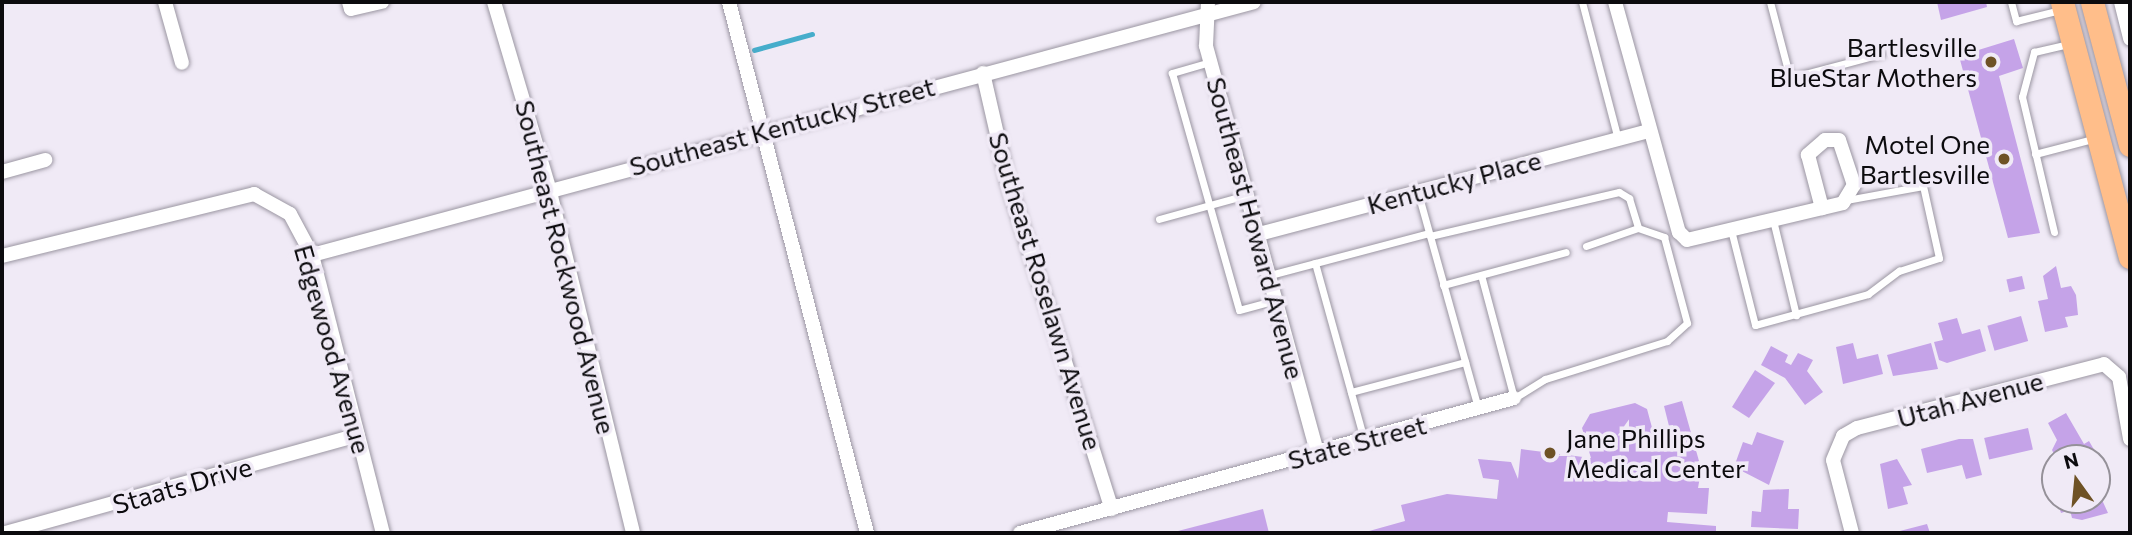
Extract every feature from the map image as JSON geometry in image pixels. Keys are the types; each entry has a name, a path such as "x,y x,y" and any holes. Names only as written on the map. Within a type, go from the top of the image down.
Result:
{"highway":[{"path":"2092,2 2130,145"},
{"path":"2063,6 2129,251"}],"street":[{"path":"165,2 182,62"},
{"path":"349,2 351,9 382,2"},
{"name":"Southeast Rockwood Avenue","path":"495,2 549,188 633,533"},
{"path":"729,2 867,533"},
{"name":"Southeast Kentucky Street","path":"312,255 549,188 983,73 1208,8 1254,2"},
{"path":"1615,2 1679,232 1687,240 1822,208 1847,200 1854,185 1844,144 1825,141 1808,155 1822,208"},
{"path":"2121,2 2130,38"},
{"name":"Southeast Howard Avenue","path":"1208,8 1211,62 1317,453"},
{"name":"Southeast Roselawn Avenue","path":"983,73 1008,182 1112,509"},
{"name":"Kentucky Place","path":"1259,234 1650,131"},
{"path":"2,172 45,160"},
{"name":"Edgewood Avenue","path":"2,256 254,194 290,214 312,255 383,533"},
{"name":"Utah Avenue","path":"1852,533 1834,472 1836,447 1857,428 2096,364 2112,366 2119,377 2130,439"},
{"name":"State Street","path":"1020,533 1514,398"},
{"name":"Staats Drive","path":"5,533 63,526 358,435"}],"lane":[{"path":"1582,2 1618,139"},
{"path":"1770,2 1790,78 1881,54"},
{"path":"2011,2 2016,21 2063,6"},
{"path":"2054,232 2022,97 2034,52 2073,43"},
{"path":"1211,62 1172,73 1239,310 1276,300"},
{"path":"2035,154 2099,137"},
{"path":"1731,230 1755,325 1868,294 1899,271 1939,258 1923,186 1847,200"},
{"path":"1270,275 1606,190 1629,198 1638,228 1586,246"},
{"path":"1418,192 1478,408"},
{"path":"1159,219 1248,194"},
{"path":"1773,219 1796,315"},
{"name":"State Street","path":"1514,398 1545,379 1685,330 1664,237 1638,228"},
{"path":"1443,285 1566,252"},
{"path":"1315,263 1364,439"},
{"path":"1481,275 1514,398"},
{"path":"1351,392 1465,362"}],"building":[{"path":"1937,2 1986,2 1987,7 1941,20"},
{"name":"Motel One Bartlesville","path":"2014,39 2023,68 1999,76 2040,233 2008,238 1959,56"},
{"path":"2056,266 2061,288 2071,286 2076,295 2078,315 2065,317 2068,327 2045,332 2038,301 2048,299 2043,276"},
{"path":"2022,276 2025,289 2009,292 2006,280"},
{"path":"2021,316 2028,341 1995,351 1987,326"},
{"path":"1957,318 1962,334 1980,329 1986,351 1947,363 1939,360 1934,342 1943,340 1938,323"},
{"path":"1853,343 1857,359 1878,354 1883,374 1843,384 1836,347"},
{"path":"1931,343 1938,369 1893,376 1887,355"},
{"path":"1771,346 1788,355 1785,362 1791,365 1798,353 1813,360 1807,371 1823,392 1805,405 1785,378 1761,365"},
{"path":"1755,370 1775,383 1749,418 1732,407"},
{"path":"1682,401 1699,461 1693,465 1702,465 1698,488 1709,488 1707,514 1668,512 1667,522 1716,526 1716,533 1362,533 1405,521 1401,505 1447,494 1497,499 1499,480 1483,478 1478,459 1511,462 1518,479 1521,449 1591,458 1582,428 1590,414 1635,403 1647,409 1654,435 1669,426 1664,406"},
{"path":"2066,413 2084,444 2055,444 2057,440 2048,423"},
{"path":"2028,428 2033,449 1989,460 1984,438"},
{"path":"1757,432 1784,441 1769,485 1734,467 1743,442 1752,445"},
{"path":"1959,439 1973,439 1982,475 1966,479 1962,465 1927,473 1921,449"},
{"path":"1897,459 1912,485 1903,487 1908,504 1888,509 1880,464"},
{"path":"1789,489 1788,509 1799,509 1798,529 1751,527 1752,511 1761,512 1763,490"},
{"path":"1263,509 1269,533 1174,533 1174,532"},
{"path":"2071,514 2104,514 2082,520 2072,518"},
{"path":"1927,524 1930,533 1896,533 1896,532"}],"waterway":[{"path":"754,50 812,34"}],"place":[{"name":"Bartlesville BlueStar Mothers","path":"1991,62"},
{"name":"Motel One Bartlesville","path":"2004,159"},
{"name":"Jane Phillips Medical Center","path":"1550,453"}]}
